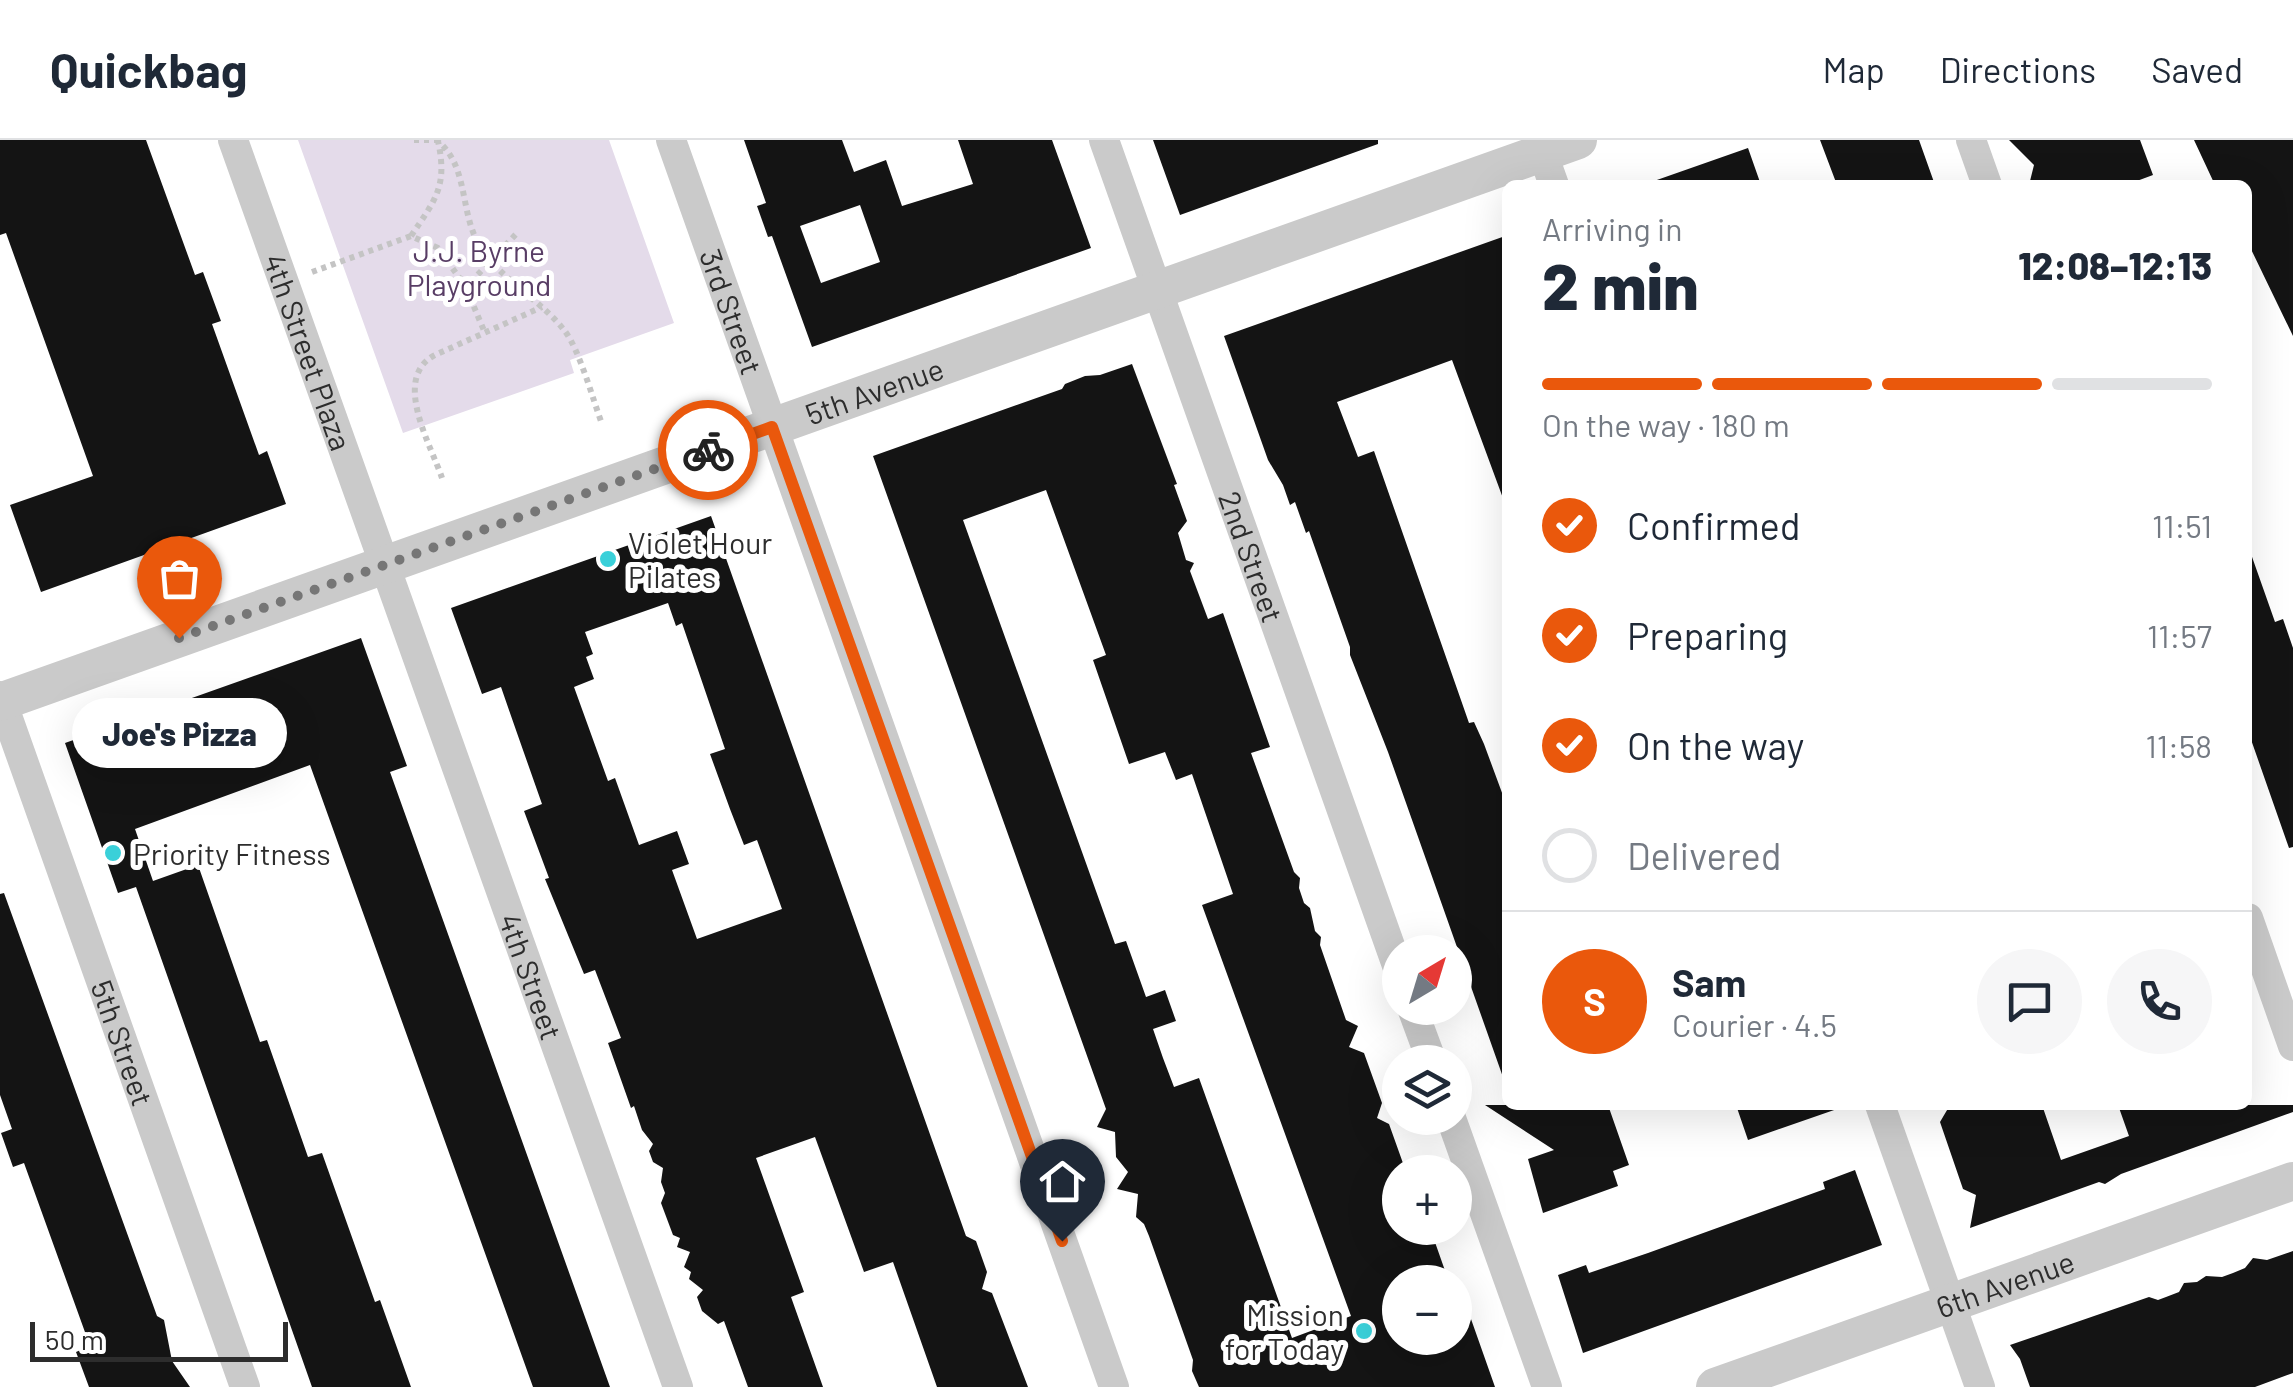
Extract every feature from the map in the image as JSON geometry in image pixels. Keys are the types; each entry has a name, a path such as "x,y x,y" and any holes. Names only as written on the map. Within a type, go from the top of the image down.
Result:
{"street":[{"name":"4th Street Plaza","path":"233,140 384,565"},
{"name":"3rd Street","path":"671,140 1114,1387"},
{"name":"2nd Street","path":"1104,140 1386,935"},
{"name":"5th Avenue","path":"1,700 1157,290 1544,159 1578,140"},
{"path":"1971,140 1985,180"},
{"name":"4th Street","path":"384,565 678,1387"},
{"name":"5th Street","path":"1,700 245,1387"},
{"path":"2252,929 2293,1046"},
{"path":"1882,1110 1980,1387"},
{"path":"1457,1135 1548,1387"},
{"name":"6th Avenue","path":"1715,1387 2293,1182"}],"path":[{"path":"414,140 439,140"},
{"path":"284,283 411,236 431,209 442,183 439,140"},
{"path":"439,140 455,160 472,230 491,260 568,334 602,424"},
{"path":"466,287 518,232"},
{"path":"411,236 438,248 466,287 484,332"},
{"path":"442,478 415,399 417,375 427,360 542,306"}],"green space":[{"name":"J.J. Byrne Playground","path":"298,140 609,140 674,323 570,360 574,373 403,433"}],"building":[{"path":"0,140 146,140 195,275 203,272 221,321 212,324 259,455 267,451 286,504 41,592 10,505 93,476 6,233 0,235"},
{"path":"744,140 842,140 854,172 886,160 902,206 973,184 958,140 1052,140 1091,248 812,347 772,236 768,237 757,206 766,203","holes":["860,205 880,262 821,283 800,226"]},
{"path":"1153,140 1378,140 1378,144 1180,215"},
{"path":"1820,140 1919,140 1933,180 1835,180"},
{"path":"2009,140 2140,140 2153,175 2140,180 2030,180 2034,165"},
{"path":"2194,140 2293,140 2293,336 2252,251 2252,180 2213,180"},
{"path":"1748,148 1759,180 1657,180"},
{"path":"1502,237 1502,496 1452,360 1337,402 1358,457 1374,451 1469,723 1474,722 1502,793 1502,1074 1472,990 1472,935 1453,935 1309,531 1306,533 1295,502 1290,505 1268,460 1224,336"},
{"path":"1132,364 1177,484 1174,485 1187,521 1178,533 1186,560 1194,563 1190,571 1208,619 1223,613 1270,747 1251,753 1294,872 1300,878 1304,903 1310,908 1315,931 1321,937 1320,945 1346,1020 1358,1026 1349,1047 1364,1053 1382,1103 1377,1118 1382,1120 1382,1135 1393,1135 1400,1155 1382,1155 1382,1245 1436,1245 1443,1265 1382,1265 1382,1355 1472,1355 1472,1322 1495,1387 1199,1387 1149,1236 1136,1217 1138,1194 1117,1189 1128,1172 1116,1157 1115,1132 1097,1127 1106,1109 873,456 1062,389 1085,376","holes":["1046,490 1106,655 1093,660 1129,764 1165,752 1176,780 1192,774 1233,894 1202,905 1351,1316 1292,1338 1199,1078 1174,1087 1163,1058 1153,1029 1176,1021 1165,990 1146,997 1126,941 1115,944 963,520"]},
{"path":"711,516 966,1236 976,1241 987,1272 982,1289 992,1293 1028,1387 937,1387 893,1262 864,1272 815,1137 756,1158 804,1292 791,1297 823,1387 748,1387 724,1321 718,1324 702,1311 697,1297 703,1290 689,1279 691,1272 684,1267 690,1252 677,1247 680,1238 673,1235 661,1203 665,1193 661,1182 663,1168 653,1162 649,1151 653,1144 642,1130 634,1106 631,1108 608,1043 621,1038 595,970 584,974 545,879 549,878 524,811 542,804 501,687 482,694 451,608","holes":["668,603 676,626 682,623 725,749 710,754 730,809 744,845 757,840 782,909 697,939 672,870 689,864 677,831 639,845 615,778 608,781 574,687 594,679 586,657 593,654 585,632"]},
{"path":"2252,557 2275,622 2283,619 2293,648 2293,847 2289,848 2252,742"},
{"path":"361,638 407,766 390,772 610,1387 533,1387 310,765 135,829 153,881 198,865 260,1042 267,1040 308,1157 322,1153 375,1302 380,1300 411,1387 312,1387 136,887 118,893 65,743"},
{"path":"4,893 157,1316 164,1320 172,1361 190,1387 89,1387 76,1352 90,1346 24,1163 13,1167 1,1133 12,1129 0,1095 0,894"},
{"path":"1485,1105 1502,1105 1502,1110 1610,1110 1629,1165 1613,1171 1618,1186 1543,1213 1528,1159 1554,1150"},
{"path":"2252,1105 2293,1105 2293,1112 2121,1174 2105,1184 2099,1182 1970,1228 1976,1195 1963,1189 1940,1122 1947,1110 2044,1110 2061,1160 2129,1136 2120,1110 2252,1110"},
{"path":"1738,1110 1834,1110 1748,1140"},
{"path":"1855,1170 1882,1245 1583,1353 1558,1275 1586,1265 1589,1273 1648,1253 1825,1189 1823,1182"},
{"path":"2293,1251 2293,1373 2255,1387 2030,1387 2020,1359 2010,1345 2149,1297 2158,1300 2179,1292 2184,1283 2206,1276 2222,1277 2245,1268 2253,1258 2267,1260"}],"way so far":[{"path":"179,638 708,450"}],"place":[{"name":"Violet Hour Pilates","path":"608,559"},
{"name":"Joe's Pizza","path":"179,638"},
{"name":"Priority Fitness","path":"113,853"},
{"name":"Mission for Today","path":"1364,1331"}],"route":[{"path":"708,450 772,427 1062,1241"}]}
